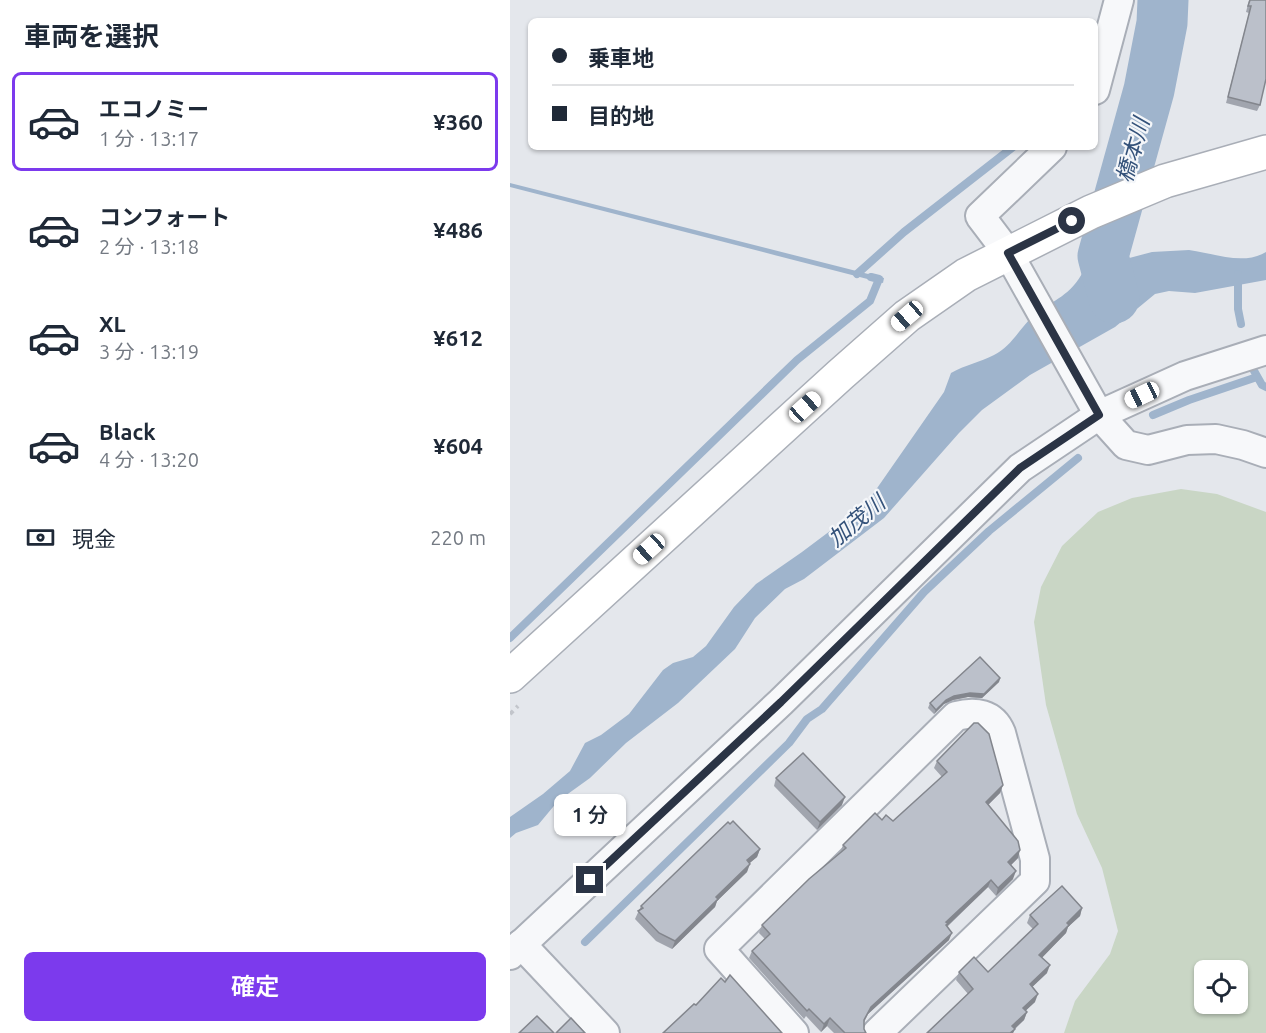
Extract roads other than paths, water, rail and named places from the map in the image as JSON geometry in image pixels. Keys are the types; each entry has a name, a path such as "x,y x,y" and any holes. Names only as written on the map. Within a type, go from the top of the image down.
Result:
{"street":[{"path":"1098,79 1119,0"},
{"path":"1049,150 980,216 1008,253 1099,415 1126,445 1148,450 1187,440 1216,439 1266,453"},
{"path":"510,676 907,316 966,275 1091,212 1165,182 1266,152"},
{"path":"605,1033 516,950 781,702 1020,468 1099,415 1185,376 1266,350"},
{"path":"794,1033 718,949 956,716 970,712 988,717 998,724 1001,733 1035,859 1035,881 877,1033"}],"water":[{"path":"510,183 884,278 883,283 510,187"},
{"name":"加茂川","path":"1189,250 1238,258 1248,258 1266,252 1266,280 1195,293 1169,291 1155,294 1115,327 1030,375 982,410 884,518 804,579 785,589 755,618 735,649 678,703 626,743 590,778 558,801 538,825 516,833 510,838 510,817 543,794 570,771 585,743 601,735 629,714 663,670 673,663 693,657 706,646 734,607 756,584 866,504 944,392 951,373 1000,352 1033,316 1068,292 1084,270 1152,252"}],"waterway":[{"name":"橋本川","path":"1114,298 1103,256 1149,90 1162,23 1163,0"},
{"path":"857,274 904,232 1009,150"},
{"path":"1238,274 1238,309 1241,324"},
{"path":"510,638 797,360 870,301 879,279 871,277"},
{"path":"1253,369 1262,385 1266,387"},
{"path":"1153,415 1257,377"},
{"path":"585,942 789,743 807,719 822,709 924,592 989,531 1078,458"}]}
